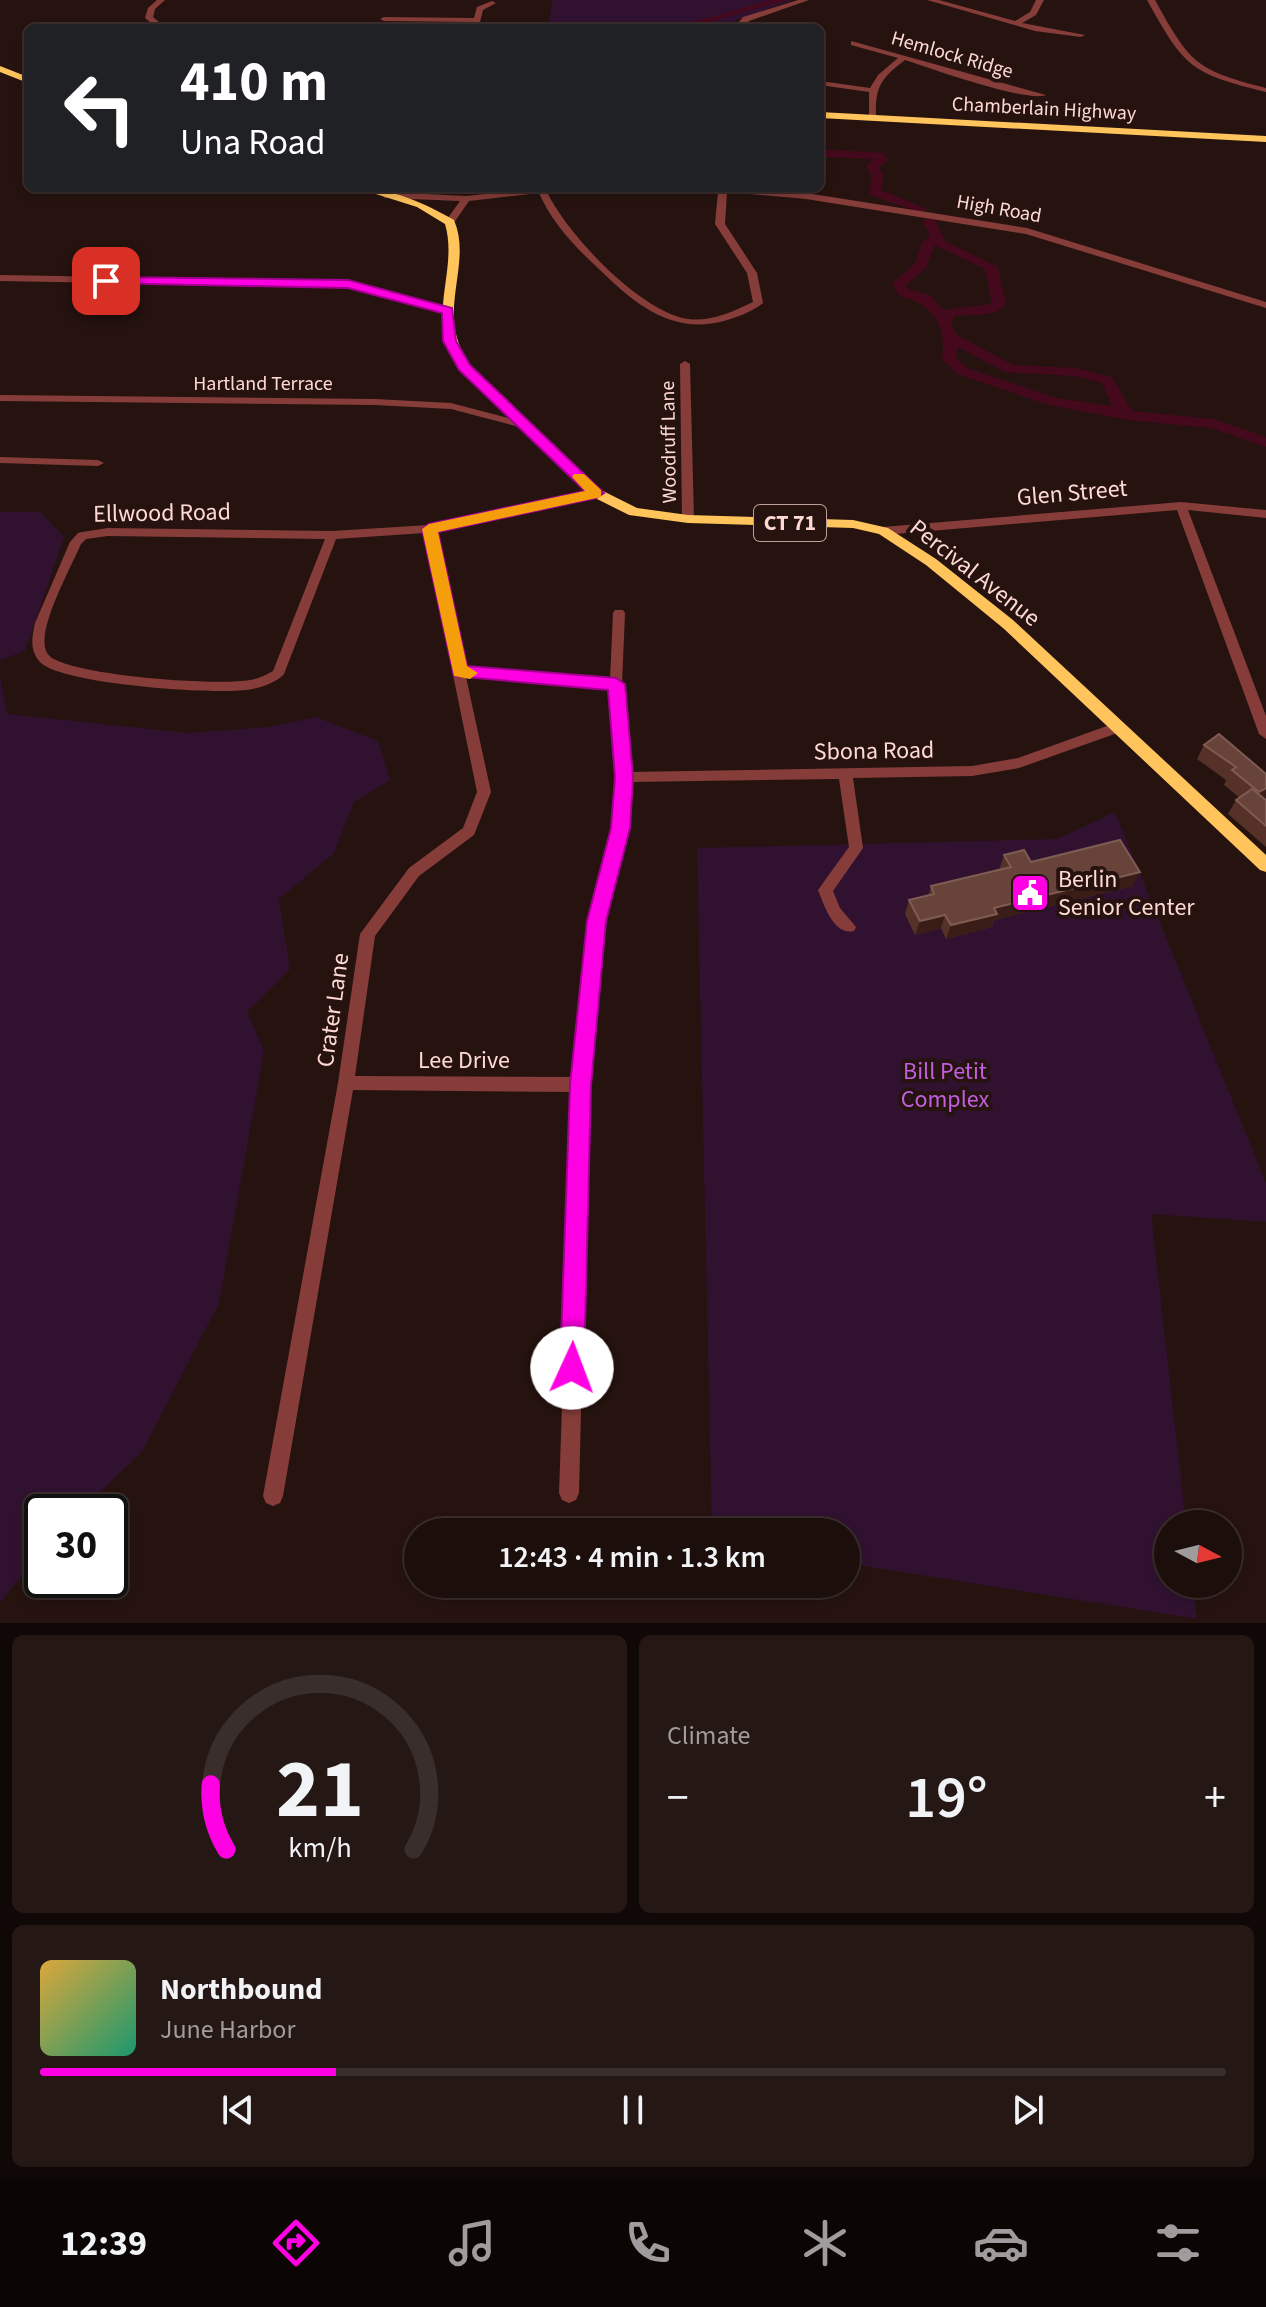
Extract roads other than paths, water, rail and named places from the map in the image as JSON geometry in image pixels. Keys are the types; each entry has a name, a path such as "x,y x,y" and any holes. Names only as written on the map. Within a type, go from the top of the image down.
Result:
{"main road":[{"path":"0,68 24,71"},
{"path":"0,68 24,78"},
{"name":"Chamberlain Highway","path":"824,115 1266,139"},
{"path":"375,192 434,211 450,222"},
{"name":"Percival Avenue","path":"450,222 453,247 449,341 455,355 523,425 596,493 634,512 688,519 853,524 883,531 931,562 1008,624 1266,865"}],"street":[{"path":"157,24 149,18 152,8 161,0"},
{"path":"742,24 746,19 805,0"},
{"path":"931,0 1016,24 1081,35"},
{"path":"1016,24 1033,13 1040,0"},
{"path":"1151,0 1187,61 1199,70 1266,90"},
{"path":"384,19 476,24 480,9 492,3"},
{"name":"Hemlock Ridge","path":"854,43 1042,95"},
{"path":"872,118 871,90 876,79 903,58"},
{"path":"824,84 871,90"},
{"path":"385,195 466,199 532,192"},
{"path":"542,192 556,223 642,305 662,316 710,321 732,318 758,303 752,273 720,224 720,192"},
{"name":"High Road","path":"763,192 1027,231 1266,305"},
{"path":"450,222 466,199"},
{"path":"0,278 348,284 448,311"},
{"name":"Woodruff Lane","path":"685,364 688,519"},
{"name":"Hartland Terrace","path":"0,398 405,403 451,406 523,425"},
{"path":"0,460 98,463"},
{"name":"Ellwood Road","path":"332,535 283,666 278,674 268,680 247,685 148,682 59,665 48,662 41,653 38,644 41,626 76,542 82,536 108,532 332,535 429,529 596,493"},
{"path":"1181,506 1266,734"},
{"name":"Glen Street","path":"883,531 1181,506 1266,514"},
{"name":"Crater Lane","path":"273,1496 346,1083 368,934 414,872 469,831 484,792 429,529"},
{"path":"569,1493 581,1085 596,921 620,828 624,777 616,684 619,613"},
{"path":"460,672 616,684"},
{"name":"Sbona Road","path":"624,777 972,771 1019,763 1118,727"},
{"path":"845,774 856,848 825,890 834,912 849,927"},
{"name":"Lee Drive","path":"346,1083 581,1085"}],"waterway":[{"path":"692,24 782,0"},
{"path":"824,153 879,156 882,160 872,166 877,175 874,192 921,209"},
{"path":"930,222 940,243 991,267 999,303 997,308 948,312 944,325 952,338"},
{"path":"935,238 929,242 921,265 899,284 905,293 925,298 944,320"},
{"path":"952,338 1010,369 1075,372 1107,380 1121,409 1128,415 1213,424 1266,442"},
{"path":"952,338 949,359 962,371 1054,402 1123,412"}],"place":[{"name":"Berlin Senior Center","path":"1030,893"}],"park label":[{"name":"Bill Petit Complex","path":"945,1085"}]}
